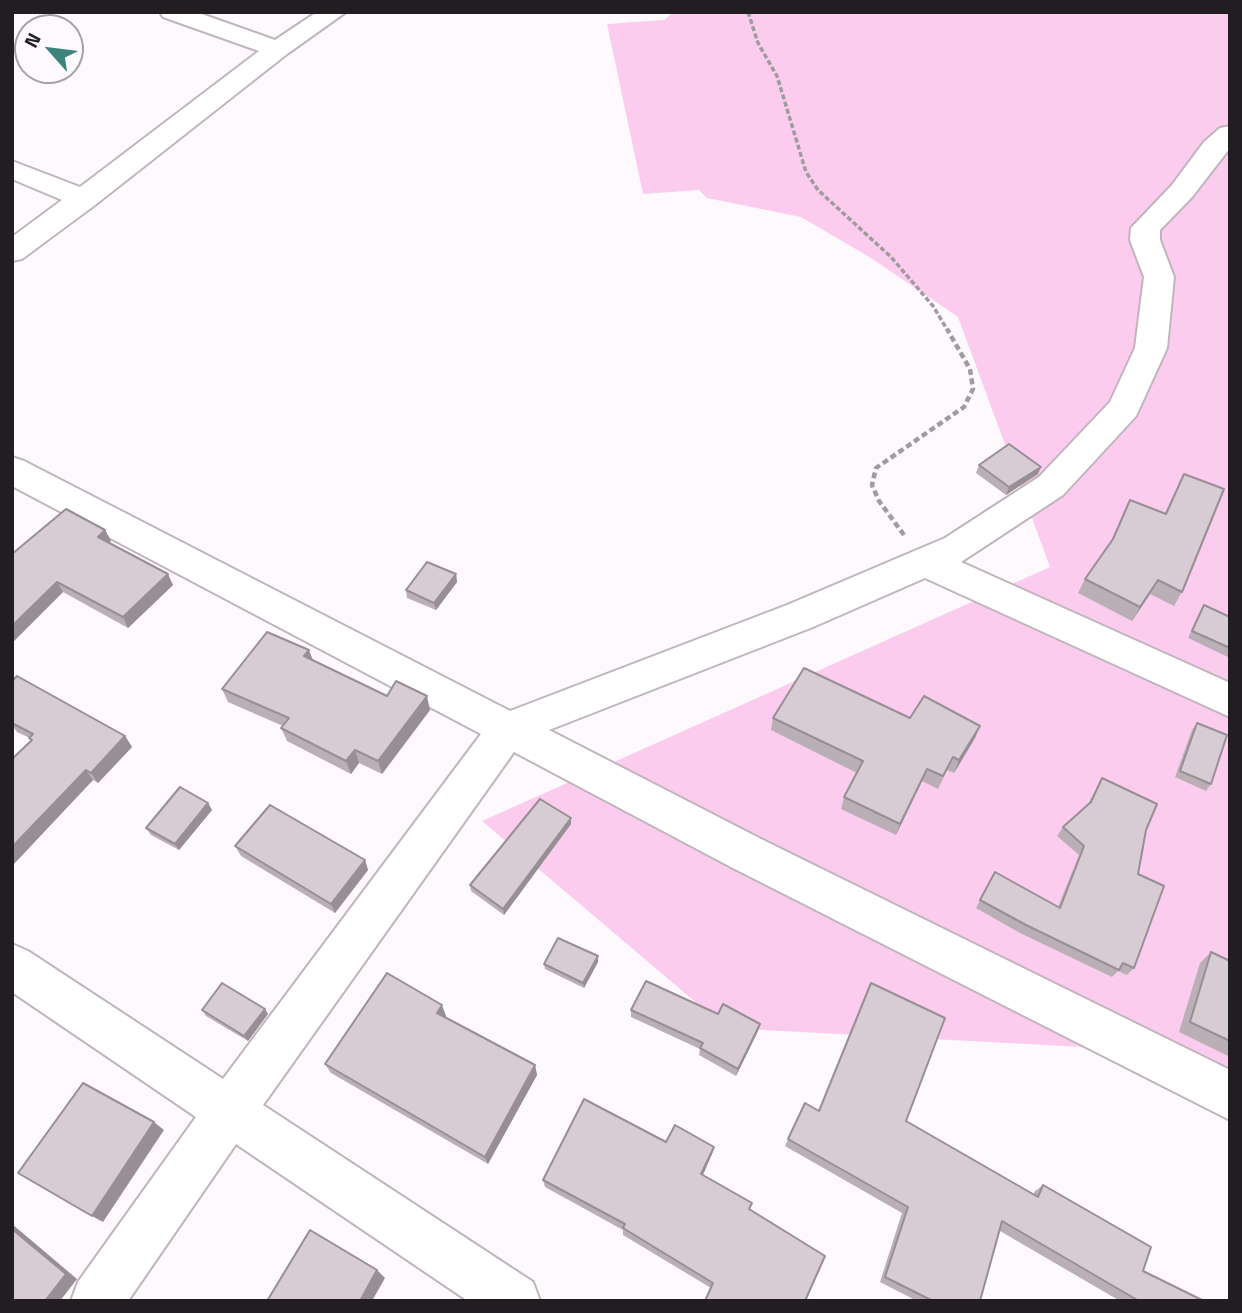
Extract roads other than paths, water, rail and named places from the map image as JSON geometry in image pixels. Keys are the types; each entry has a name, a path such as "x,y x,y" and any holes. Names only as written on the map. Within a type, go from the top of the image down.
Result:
{"street":[{"path":"172,12 278,49"},
{"path":"12,252 85,199 278,49 334,12"},
{"path":"97,1301 229,1111 509,729 585,697 800,616 958,548 1051,486 1124,408 1151,348 1158,277 1145,240 1146,228 1225,145"},
{"path":"12,169 85,199"},
{"path":"12,470 746,853 1230,1096"},
{"path":"923,561 1230,701"},
{"path":"12,966 514,1301"}]}
